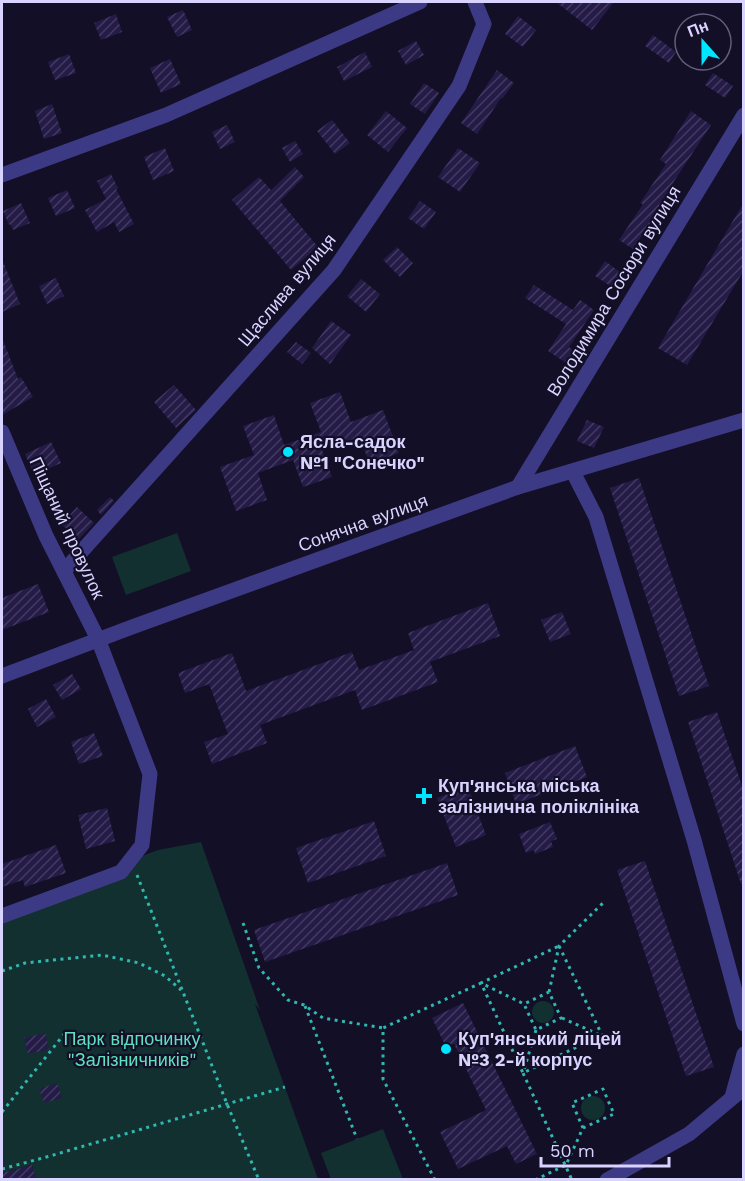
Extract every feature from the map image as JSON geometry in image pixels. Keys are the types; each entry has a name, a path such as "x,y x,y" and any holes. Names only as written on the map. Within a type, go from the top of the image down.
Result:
{"street":[{"path":"2,175 166,115 420,2"},
{"name":"Щаслива вулиця","path":"64,571 334,270 459,86 484,24 475,2"},
{"name":"Володимира Сосюри вулиця","path":"518,487 744,115"},
{"name":"Сонячна вулиця","path":"2,676 518,487 744,420"},
{"name":"Піщаний провулок","path":"2,432 46,536 98,639 150,774 142,845 131,859"},
{"path":"573,472 596,517 694,840 744,1024"},
{"path":"2,916 121,872 131,859"},
{"path":"607,1179 689,1134 738,1093 744,1054"}],"path":[{"path":"131,859 227,1104 259,1179"},
{"path":"243,923 259,968 288,1000 304,1005 323,1018 383,1028 559,946 603,903"},
{"path":"559,946 549,992 561,1018 602,1035"},
{"path":"559,946 602,1035"},
{"path":"2,970 25,963 102,955 139,963 165,976 182,991"},
{"path":"481,983 524,1004 536,1030 523,1072"},
{"path":"481,983 572,1179"},
{"path":"524,1004 549,992"},
{"path":"304,1005 357,1138"},
{"path":"536,1030 561,1018"},
{"path":"383,1028 383,1079 435,1179"},
{"path":"2,1112 65,1033"},
{"path":"523,1072 602,1035"},
{"path":"2,1169 285,1087"},
{"path":"534,1179 566,1165 583,1128 614,1114 603,1089 572,1103 583,1128"}],"green space":[{"path":"177,533 191,571 126,595 112,557"},
{"name":"Парк відпочинку \"Залізничників\"","path":"201,842 260,1010 255,1004 318,1179 36,1180 32,1165 2,1173 2,909 158,850"},
{"path":"543,1001 551,1004 554,1012 551,1020 543,1023 535,1020 532,1012 535,1004"},
{"path":"593,1096 598,1097 604,1103 604,1113 598,1119 593,1120 588,1119 582,1113 581,1108 582,1103 588,1097"},
{"path":"383,1129 403,1179 331,1179 321,1153"}],"building":[{"path":"556,2 614,2 592,30"},
{"path":"183,10 192,30 177,37 167,17"},
{"path":"116,14 122,32 101,40 94,23"},
{"path":"518,16 536,30 523,47 505,34"},
{"path":"653,35 673,50 673,57 669,63 645,46"},
{"path":"416,41 424,55 406,65 398,51"},
{"path":"365,52 372,67 344,81 337,67"},
{"path":"69,54 76,73 55,80 48,62"},
{"path":"170,59 181,84 161,93 150,68"},
{"path":"497,70 514,83 477,134 461,123"},
{"path":"713,73 733,86 725,98 705,85"},
{"path":"424,83 439,93 425,114 410,104"},
{"path":"52,104 62,133 44,139 35,111"},
{"path":"386,111 407,128 388,152 367,135"},
{"path":"691,111 711,125 667,192 670,194 633,249 619,240 666,164 660,160"},
{"path":"332,120 350,143 335,154 317,131"},
{"path":"227,125 235,142 220,149 212,132"},
{"path":"295,141 303,154 290,162 282,148"},
{"path":"165,148 174,171 153,180 144,157"},
{"path":"458,148 480,163 460,192 438,177"},
{"path":"295,167 304,177 280,201 318,247 291,270 232,200 259,177 271,190"},
{"path":"111,174 134,224 119,232 114,222 97,232 85,210 106,199 97,181"},
{"path":"67,190 75,208 56,216 48,198"},
{"path":"420,201 436,212 424,229 408,218"},
{"path":"744,202 744,270 687,365 658,348"},
{"path":"21,203 30,223 13,230 3,211"},
{"path":"397,247 413,263 400,277 383,260"},
{"path":"2,259 20,304 2,312"},
{"path":"605,261 621,273 612,287 595,276"},
{"path":"56,278 64,296 47,304 39,286"},
{"path":"361,279 380,294 366,312 347,296"},
{"path":"534,285 573,310 580,300 594,310 569,347 579,354 571,366 548,351 566,324 525,298"},
{"path":"331,321 351,335 330,364 312,348"},
{"path":"2,340 18,379 21,377 33,397 2,415"},
{"path":"296,342 311,353 302,364 287,352"},
{"path":"174,385 196,410 176,428 154,402"},
{"name":"Ясла-садок №1 \"Сонечко\"","path":"340,392 351,422 383,410 399,453 370,464 359,437 322,450 332,477 303,487 293,460 258,473 267,500 236,511 220,467 254,455 243,426 274,415 284,445 321,432 310,403"},
{"path":"587,420 604,427 594,448 577,441"},
{"path":"51,442 61,463 34,475 25,454"},
{"path":"639,478 709,686 679,696 610,488"},
{"path":"110,497 114,501 101,515 97,510"},
{"path":"77,507 94,523 78,540 61,524"},
{"path":"38,584 49,612 2,630 2,598"},
{"path":"488,603 500,636 430,662 438,682 362,710 355,690 260,725 267,743 212,764 204,742 228,734 209,684 185,693 178,673 232,653 246,691 352,652 359,670 414,650 408,633"},
{"path":"562,612 571,634 550,642 541,620"},
{"path":"72,674 81,689 62,700 53,685"},
{"path":"46,699 56,717 37,727 28,709"},
{"path":"717,712 744,792 744,884 741,884 688,722"},
{"path":"94,733 103,756 79,764 71,742"},
{"path":"575,746 587,777 516,804 505,773"},
{"path":"468,787 486,835 456,847 437,798"},
{"path":"107,808 115,841 86,849 78,815"},
{"path":"374,821 386,856 308,883 296,848"},
{"path":"550,822 557,839 551,841 553,847 535,854 534,850 526,853 519,834"},
{"path":"56,845 66,873 25,887 23,880 2,887 2,864"},
{"path":"645,861 714,1067 686,1076 617,870"},
{"path":"447,863 458,895 265,962 254,930"},
{"path":"463,1003 537,1154 516,1164 507,1146 458,1169 440,1132 486,1110 454,1044 446,1047 432,1018"},
{"path":"45,1033 49,1049 28,1054 24,1038"},
{"path":"57,1083 62,1098 44,1103 39,1089"},
{"path":"32,1165 36,1179 2,1179 2,1173"}],"place":[{"name":"Ясла-садок №1 \"Сонечко\"","path":"288,452"},
{"name":"Куп'янська міська залізнична поліклініка","path":"424,796"},
{"name":"Куп'янський ліцей №3 2-й корпус","path":"446,1049"}]}
